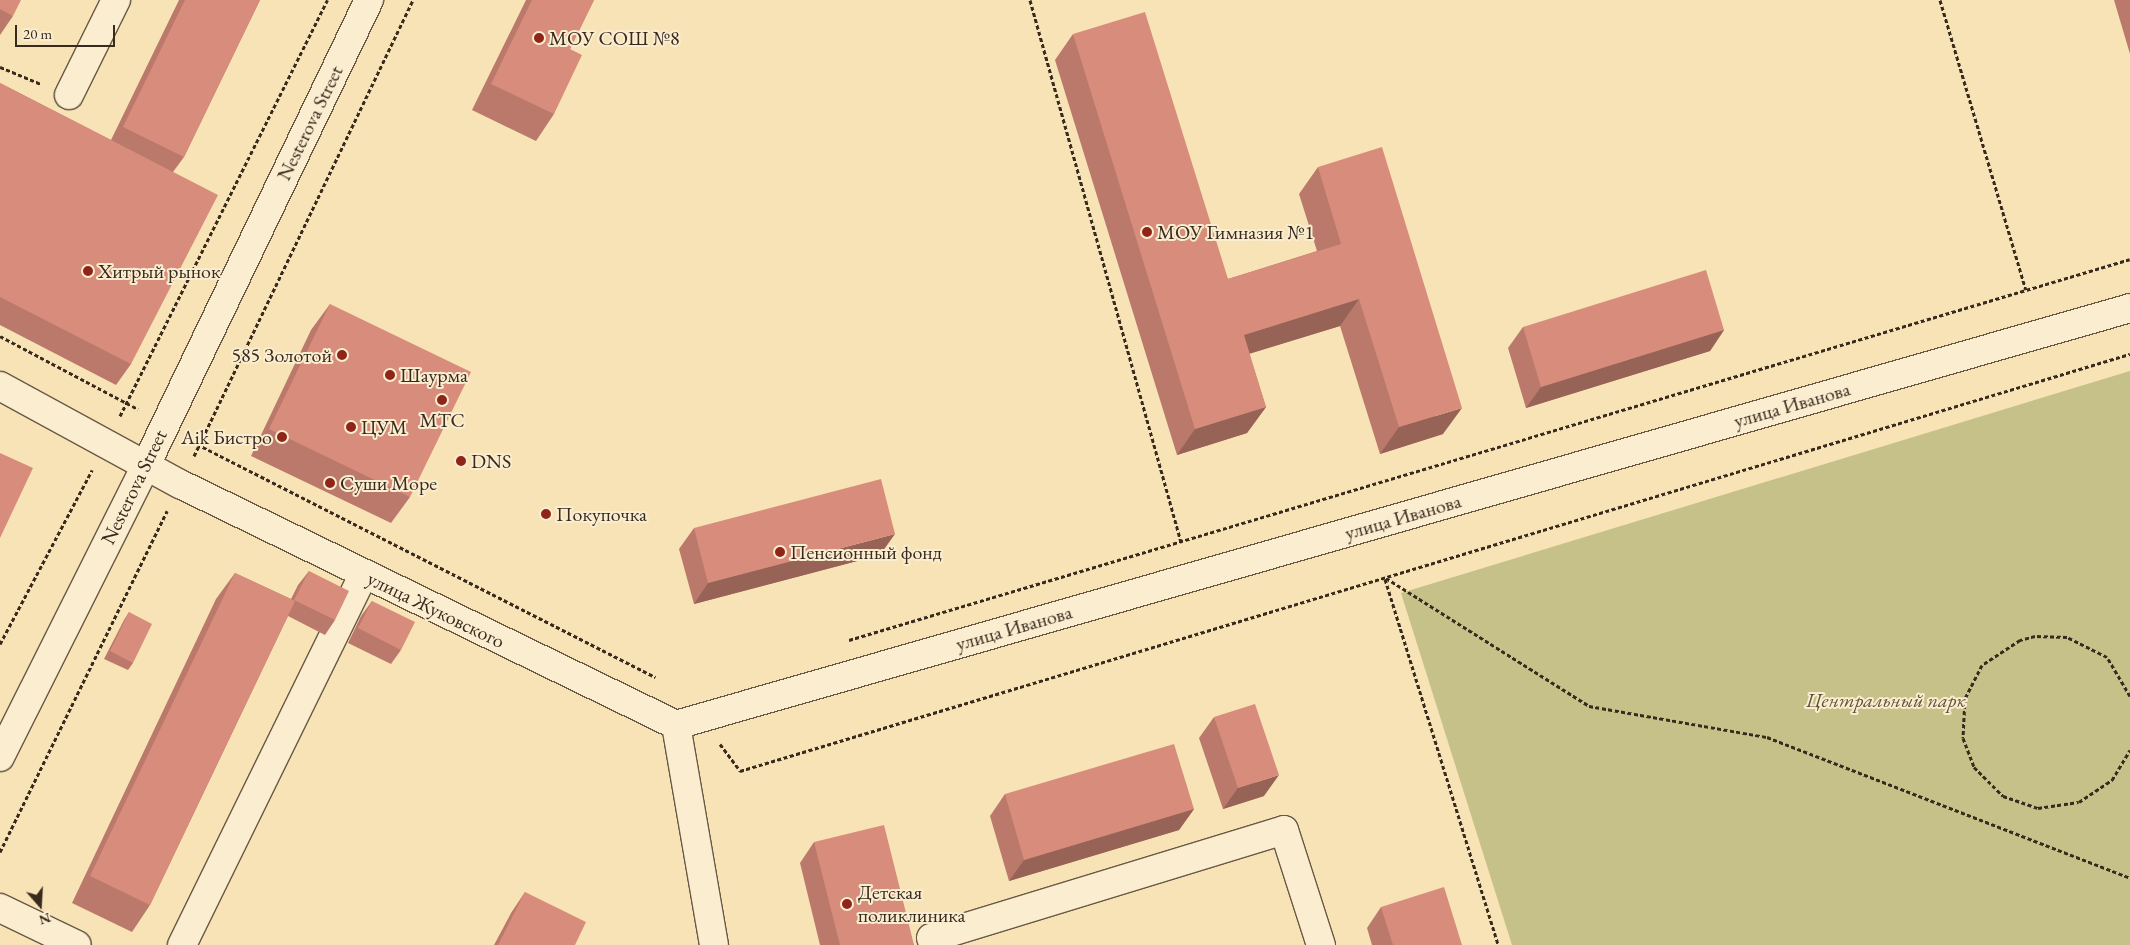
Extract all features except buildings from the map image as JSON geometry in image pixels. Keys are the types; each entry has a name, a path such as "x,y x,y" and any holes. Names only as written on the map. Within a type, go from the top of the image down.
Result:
{"street":[{"path":"69,95 116,0"},
{"name":"Nesterova Street","path":"0,757 145,467 369,0"},
{"name":"улица Иванова","path":"688,721 2130,308"},
{"name":"улица Жуковского","path":"0,386 145,467 363,575 688,721"},
{"path":"182,945 363,575"},
{"path":"688,721 714,945"},
{"path":"931,938 1284,830 1321,945"},
{"path":"0,908 77,945"}],"path":[{"path":"0,644 105,444 327,0"},
{"path":"0,852 199,445 413,0"},
{"path":"1030,0 1181,542"},
{"path":"1940,0 2026,290"},
{"path":"0,67 69,95"},
{"path":"841,643 2130,259"},
{"path":"0,336 126,402 199,445 664,682"},
{"path":"688,721 740,771 2130,354"},
{"path":"1385,578 1589,706 1767,737 2130,878"},
{"path":"1385,578 1498,945"},
{"path":"2130,696 2130,690 2107,657 2067,637 2036,636 2020,640 1982,665 1965,698 1963,738 1974,767 2003,796 2038,808 2079,802 2112,780 2130,750"}],"green space":[{"name":"Центральный парк","path":"2130,371 2130,945 1512,945 1401,593"}],"place":[{"name":"МОУ СОШ №8","path":"539,38"},
{"name":"МОУ Гимназия №1","path":"1147,232"},
{"name":"Хитрый рынок","path":"88,271"},
{"name":"585 Золотой","path":"342,355"},
{"name":"Шаурма","path":"390,375"},
{"name":"МТС","path":"442,400"},
{"name":"ЦУМ","path":"351,427"},
{"name":"Aik Бистро","path":"282,437"},
{"name":"DNS","path":"461,461"},
{"name":"Суши Море","path":"330,483"},
{"name":"Покупочка","path":"546,514"},
{"name":"Пенсионный фонд","path":"780,552"},
{"name":"Детская поликлиника","path":"847,904"}]}
